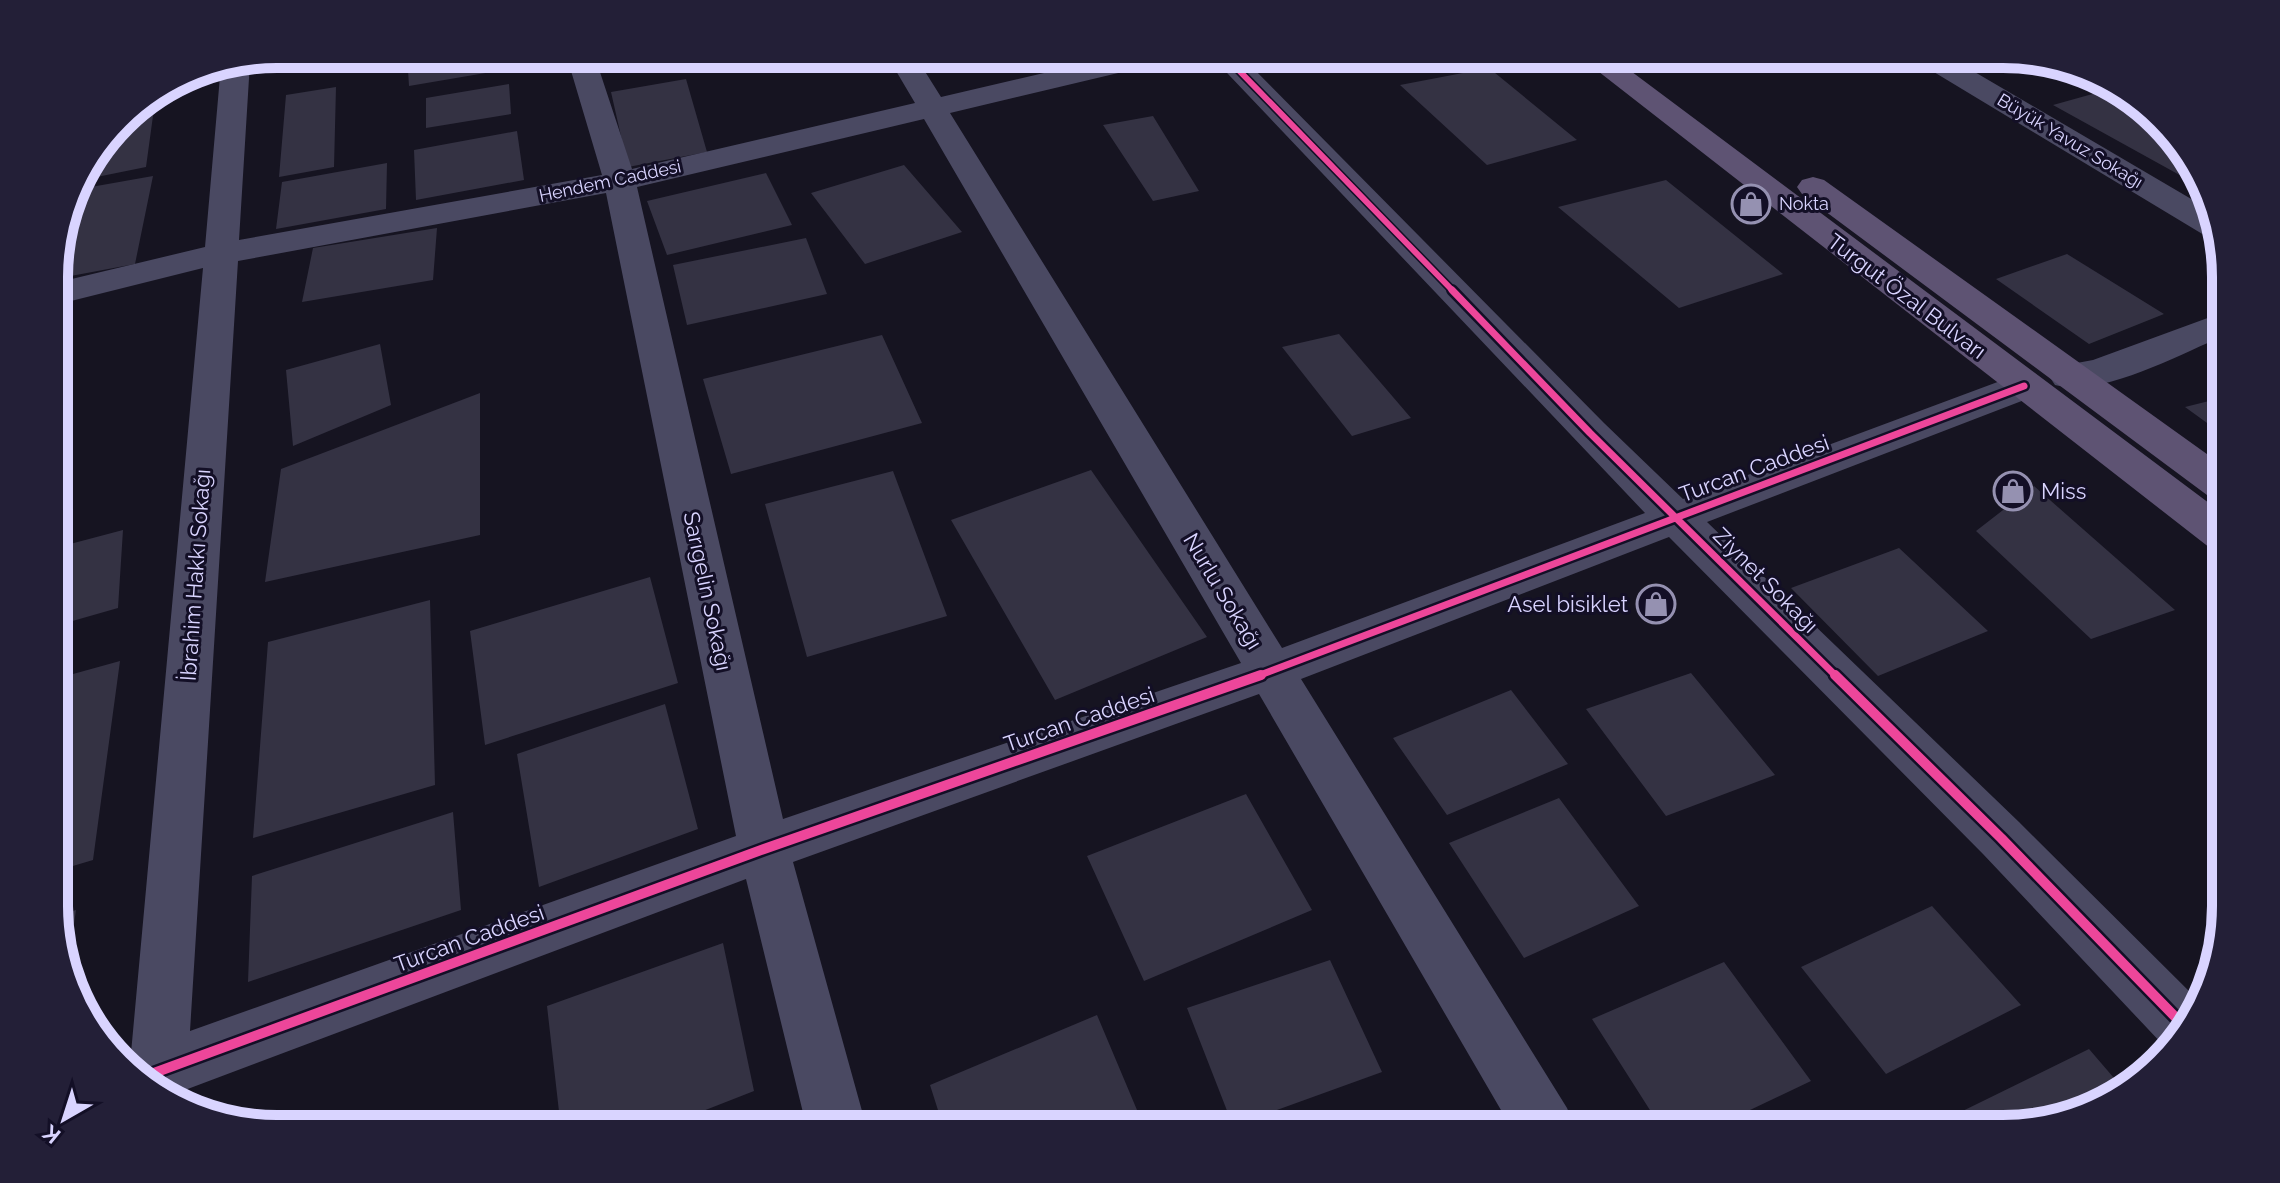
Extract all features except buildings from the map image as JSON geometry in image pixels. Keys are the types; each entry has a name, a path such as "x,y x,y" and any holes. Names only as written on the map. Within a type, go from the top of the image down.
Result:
{"main road":[{"name":"Turgut Özal Bulvarı","path":"1610,68 2046,381 2212,480"},
{"name":"Turgut Özal Bulvarı","path":"1651,68 2046,381 2212,526"}],"street":[{"name":"Sarıgelin Sokağı","path":"584,68 620,181 764,849 833,1115"},
{"name":"Nurlu Sokağı","path":"909,68 1538,1115"},
{"name":"Hendem Caddesi","path":"68,291 219,254 620,181 1104,68"},
{"name":"Ziynet Sokağı","path":"1237,68 1579,422 2001,838 2178,1020"},
{"name":"Büyük Yavuz Sokağı","path":"1947,68 2204,221"},
{"name":"İbrahim Hakkı Sokağı","path":"153,1074 235,73"},
{"name":"Turcan Caddesi","path":"157,1077 764,849 1271,671 1676,516 2046,381 2099,372 2212,328"}],"cycle path":[{"path":"1237,68 1590,433 2001,838 2178,1020"},
{"path":"152,1074 764,849 1271,671 2024,386"}],"place":[{"name":"Nokta","path":"1751,204"},
{"name":"Miss","path":"2013,491"},
{"name":"Asel bisiklet","path":"1656,604"}]}
